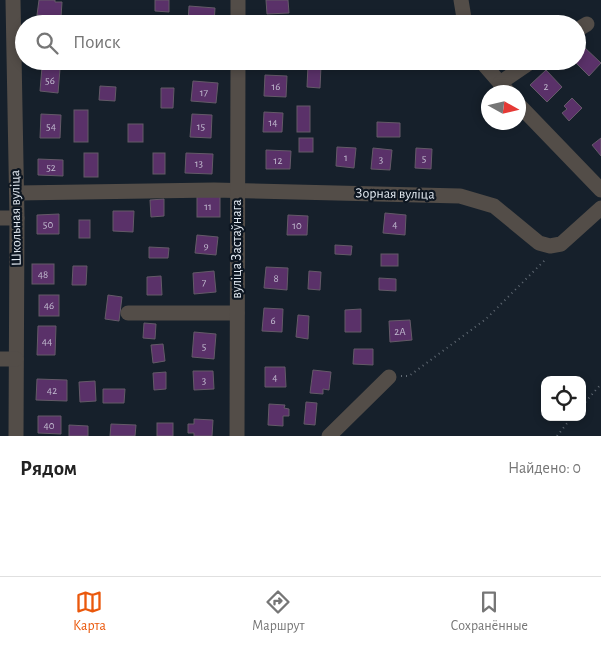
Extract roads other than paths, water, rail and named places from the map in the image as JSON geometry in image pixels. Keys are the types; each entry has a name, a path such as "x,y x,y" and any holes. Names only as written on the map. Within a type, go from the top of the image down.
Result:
{"street":[{"name":"Школьная вуліца","path":"13,0 7,81 17,218 16,436"},
{"path":"238,0 238,15"},
{"path":"461,0 464,15"},
{"name":"вуліца Застаўнага","path":"237,436 238,70"},
{"path":"489,70 501,85"},
{"path":"507,85 523,70"},
{"path":"526,112 601,190"},
{"name":"Зорная вуліца","path":"16,193 237,190 460,196 494,206 539,243 550,246 561,244 601,208"},
{"path":"0,218 17,218"},
{"path":"128,313 237,313"},
{"path":"0,359 16,359"},
{"path":"329,436 389,377"}]}
